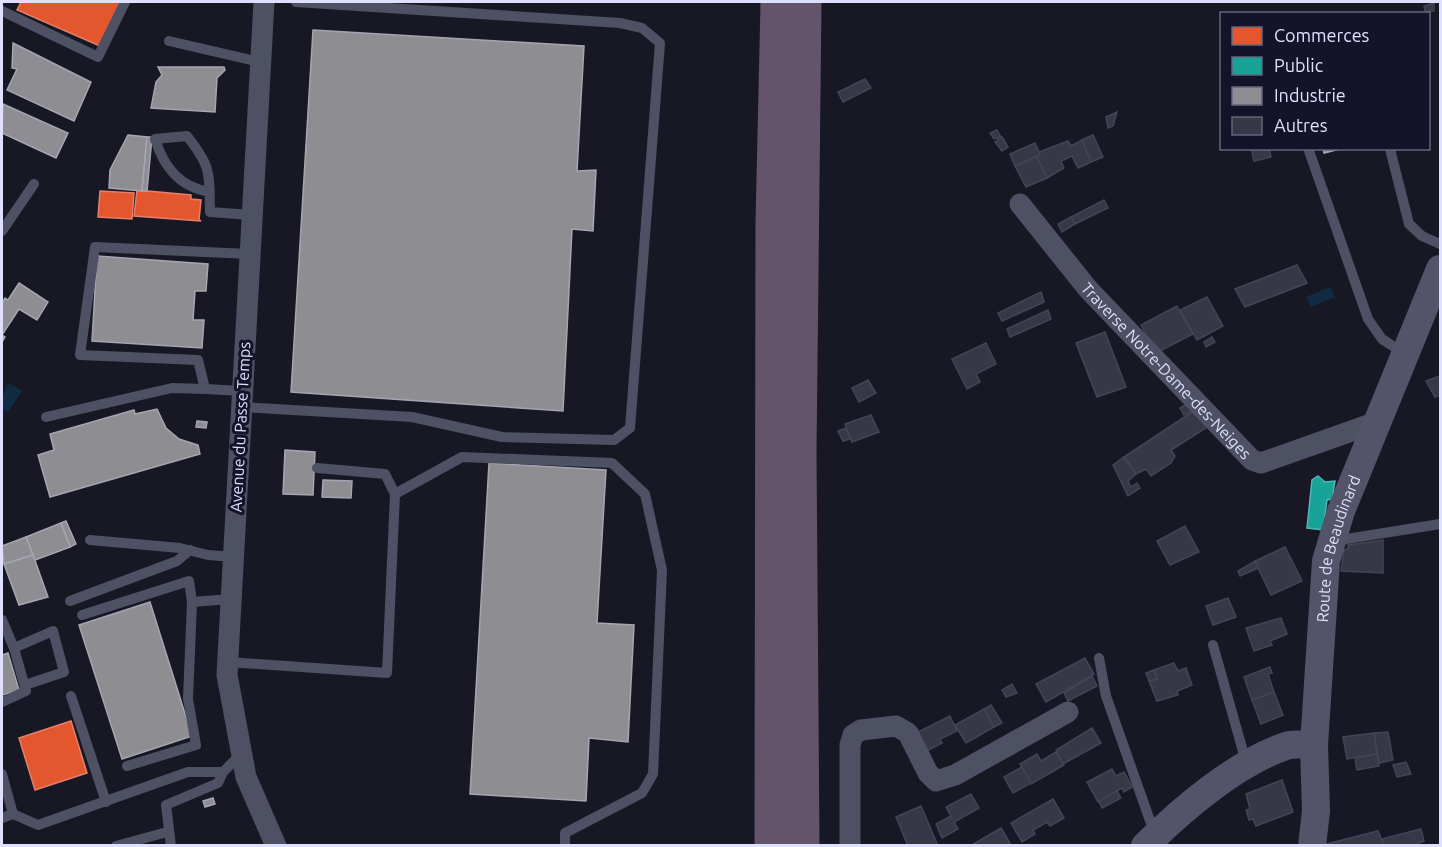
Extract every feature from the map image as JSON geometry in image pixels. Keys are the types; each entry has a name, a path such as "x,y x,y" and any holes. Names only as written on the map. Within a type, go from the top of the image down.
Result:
{"highway":[{"path":"771,846 772,223 777,2"},
{"path":"802,846 800,453 805,2"}],"street":[{"name":"Avenue du Passe Temps","path":"264,2 227,675 240,755 246,777 276,846"},
{"name":"Traverse Notre-Dame-des-Neiges","path":"1020,204 1088,289 1252,460 1261,464 1377,422"},
{"name":"Route de Beaudinard","path":"1312,846 1316,811 1314,745 1326,561 1341,511 1440,269"},
{"path":"850,846 850,745 853,735 873,729 896,726 903,728 928,773 936,781 955,775 1068,712"},
{"path":"1153,842 1196,800 1247,765 1288,745 1314,745"}],"lane":[{"path":"2,11 98,57 125,2"},
{"path":"46,417 172,388 205,389 241,399 412,417 502,437 614,440 630,429 660,43 642,28 620,23 437,6 296,2"},
{"path":"170,41 260,62"},
{"path":"210,192 199,190 176,178 161,159 155,139 187,136 205,158 210,175 210,192 210,212 251,215"},
{"path":"1309,150 1368,319 1382,339 1405,355"},
{"path":"1390,150 1409,224 1422,236 1440,244"},
{"path":"2,231 34,184"},
{"path":"205,389 198,360 80,355 95,247 249,254"},
{"path":"395,494 462,457 612,463 645,494 662,570 653,774 642,793 565,833 565,846"},
{"path":"228,662 387,674 395,494 386,474 317,468"},
{"path":"1333,541 1440,524"},
{"path":"90,540 190,550 233,557"},
{"path":"70,601 177,561 190,550"},
{"path":"82,615 189,581 192,602 188,699 196,745 127,766"},
{"path":"192,602 231,600"},
{"path":"2,620 14,648 26,691 2,702"},
{"path":"14,648 53,632 64,672 25,685"},
{"path":"1213,645 1247,765"},
{"path":"1099,658 1106,696 1153,842"},
{"path":"71,696 106,802"},
{"path":"171,846 167,832 166,805 218,783 223,772 240,755"},
{"path":"2,818 13,814 38,825 188,772 223,772"},
{"path":"2,774 13,814"},
{"path":"116,846 167,832"}],"water":[{"path":"1330,287 1335,297 1311,307 1306,297"},
{"path":"9,383 22,391 8,412 2,409 2,397"}],"building: Commerces":[{"path":"21,2 120,2 100,46 17,10"},
{"path":"137,190 191,195 191,199 201,200 199,220 201,221 134,216"},
{"path":"100,191 134,193 132,219 98,217"},
{"path":"71,721 87,773 35,790 19,738"}],"building: Public":[{"path":"1318,476 1325,482 1335,481 1332,499 1327,500 1323,530 1307,528 1312,480"}],"building: Industrie":[{"path":"313,30 584,46 577,171 596,170 593,231 572,229 563,411 291,392"},
{"path":"13,43 91,82 74,121 7,90 17,69 12,68"},
{"path":"158,67 224,67 225,70 217,78 215,112 151,108 156,82 162,75"},
{"path":"3,104 68,133 56,158 2,133"},
{"path":"128,135 147,137 142,191 109,188 110,170"},
{"path":"147,137 152,137 147,191 142,191"},
{"path":"97,256 208,264 206,291 195,291 193,320 204,320 202,348 92,341"},
{"path":"19,283 48,302 37,320 19,309 2,335 2,303 5,298 8,300"},
{"path":"157,409 166,428 179,439 198,445 200,454 50,497 38,455 54,450 50,434 134,410 135,414"},
{"path":"197,421 207,422 206,428 196,427"},
{"path":"285,450 315,452 313,495 283,494"},
{"path":"489,463 606,470 597,623 634,625 628,742 589,738 586,801 470,794"},
{"path":"323,480 352,481 351,498 322,497"},
{"path":"66,521 76,544 70,547 61,523"},
{"path":"61,523 70,547 35,560 26,537"},
{"path":"26,537 33,555 4,564 2,546"},
{"path":"33,555 48,597 19,605 4,564"},
{"path":"150,602 192,736 122,759 79,625"},
{"path":"8,653 19,690 2,695 2,655"},
{"path":"213,798 215,804 205,807 203,801"}],"building: Autres":[{"path":"1434,3 1434,11 1425,12 1424,6"},
{"path":"865,79 871,88 843,102 838,92"},
{"path":"1117,112 1113,126 1108,128 1106,117"},
{"path":"997,130 1001,137 994,139 990,133"},
{"path":"1093,135 1103,157 1091,162 1082,140"},
{"path":"1002,137 1008,147 1002,151 995,142"},
{"path":"1082,140 1091,162 1078,168 1072,156 1061,161 1064,168 1047,178 1037,157 1039,152 1068,141 1071,146"},
{"path":"1035,143 1040,154 1015,166 1010,154"},
{"path":"1251,150 1269,150 1271,157 1254,161"},
{"path":"1037,157 1047,178 1026,187 1015,166"},
{"path":"1104,200 1108,208 1075,224 1071,217"},
{"path":"1071,217 1075,224 1062,232 1058,224"},
{"path":"1297,265 1307,283 1245,307 1235,289"},
{"path":"1041,292 1044,302 1002,321 998,313"},
{"path":"1207,297 1223,326 1197,340 1180,310"},
{"path":"1177,306 1193,334 1156,353 1141,325"},
{"path":"1048,310 1051,319 1010,337 1007,329"},
{"path":"1105,332 1126,387 1097,397 1076,343"},
{"path":"1212,337 1215,342 1206,347 1204,342"},
{"path":"986,343 996,364 976,374 980,382 967,389 952,359"},
{"path":"1440,376 1440,395 1435,397 1426,381"},
{"path":"868,380 876,393 859,402 852,388"},
{"path":"1189,403 1193,410 1184,415 1180,408"},
{"path":"1198,408 1212,424 1171,450 1175,456 1171,463 1151,476 1146,469 1136,474 1124,457"},
{"path":"871,415 879,432 852,442 845,424"},
{"path":"846,428 850,439 843,441 838,431"},
{"path":"1124,457 1136,474 1128,481 1131,487 1137,483 1140,488 1128,496 1113,465"},
{"path":"1185,526 1199,552 1170,565 1157,541"},
{"path":"1383,540 1383,573 1341,571 1344,550 1348,549 1348,545"},
{"path":"1285,547 1302,581 1271,595 1255,561"},
{"path":"1255,561 1258,568 1240,576 1238,571"},
{"path":"1228,598 1236,617 1213,625 1206,606"},
{"path":"1281,618 1287,634 1270,641 1272,645 1254,651 1246,628"},
{"path":"1085,658 1094,674 1046,702 1036,684"},
{"path":"1174,663 1178,671 1186,668 1192,685 1177,691 1178,695 1157,701 1149,681 1157,679 1154,670"},
{"path":"1270,667 1272,673 1268,674 1274,692 1252,700 1244,677"},
{"path":"1154,670 1157,679 1149,681 1146,673"},
{"path":"1092,676 1097,686 1068,701 1064,693"},
{"path":"1012,684 1017,693 1006,697 1002,690"},
{"path":"1274,692 1283,715 1261,724 1252,700"},
{"path":"991,705 1002,723 994,727 984,709"},
{"path":"984,709 994,727 966,743 955,725"},
{"path":"950,716 957,731 940,739 942,743 923,753 914,734"},
{"path":"1092,728 1101,743 1063,764 1056,750"},
{"path":"1388,732 1393,760 1379,763 1374,733"},
{"path":"1374,733 1377,754 1347,759 1343,737"},
{"path":"1056,752 1064,765 1031,784 1020,764 1037,754 1041,761"},
{"path":"1377,754 1379,766 1357,770 1355,758"},
{"path":"1406,762 1411,774 1397,777 1393,765"},
{"path":"1022,767 1031,783 1013,793 1004,777"},
{"path":"1112,769 1116,776 1124,772 1132,787 1124,792 1122,788 1098,802 1087,782"},
{"path":"1282,780 1293,812 1256,826 1253,819 1249,820 1246,810 1250,809 1246,794"},
{"path":"1117,791 1121,798 1102,808 1099,801"},
{"path":"971,794 979,808 954,822 958,829 942,838 936,824 951,816 946,807"},
{"path":"1053,799 1064,818 1050,826 1047,822 1033,830 1035,834 1022,842 1011,823"},
{"path":"921,806 938,846 908,846 896,817"},
{"path":"1001,828 1010,843 1006,846 970,846"},
{"path":"1421,829 1424,841 1411,846 1384,846 1382,839"},
{"path":"1378,831 1384,846 1323,845"}]}
